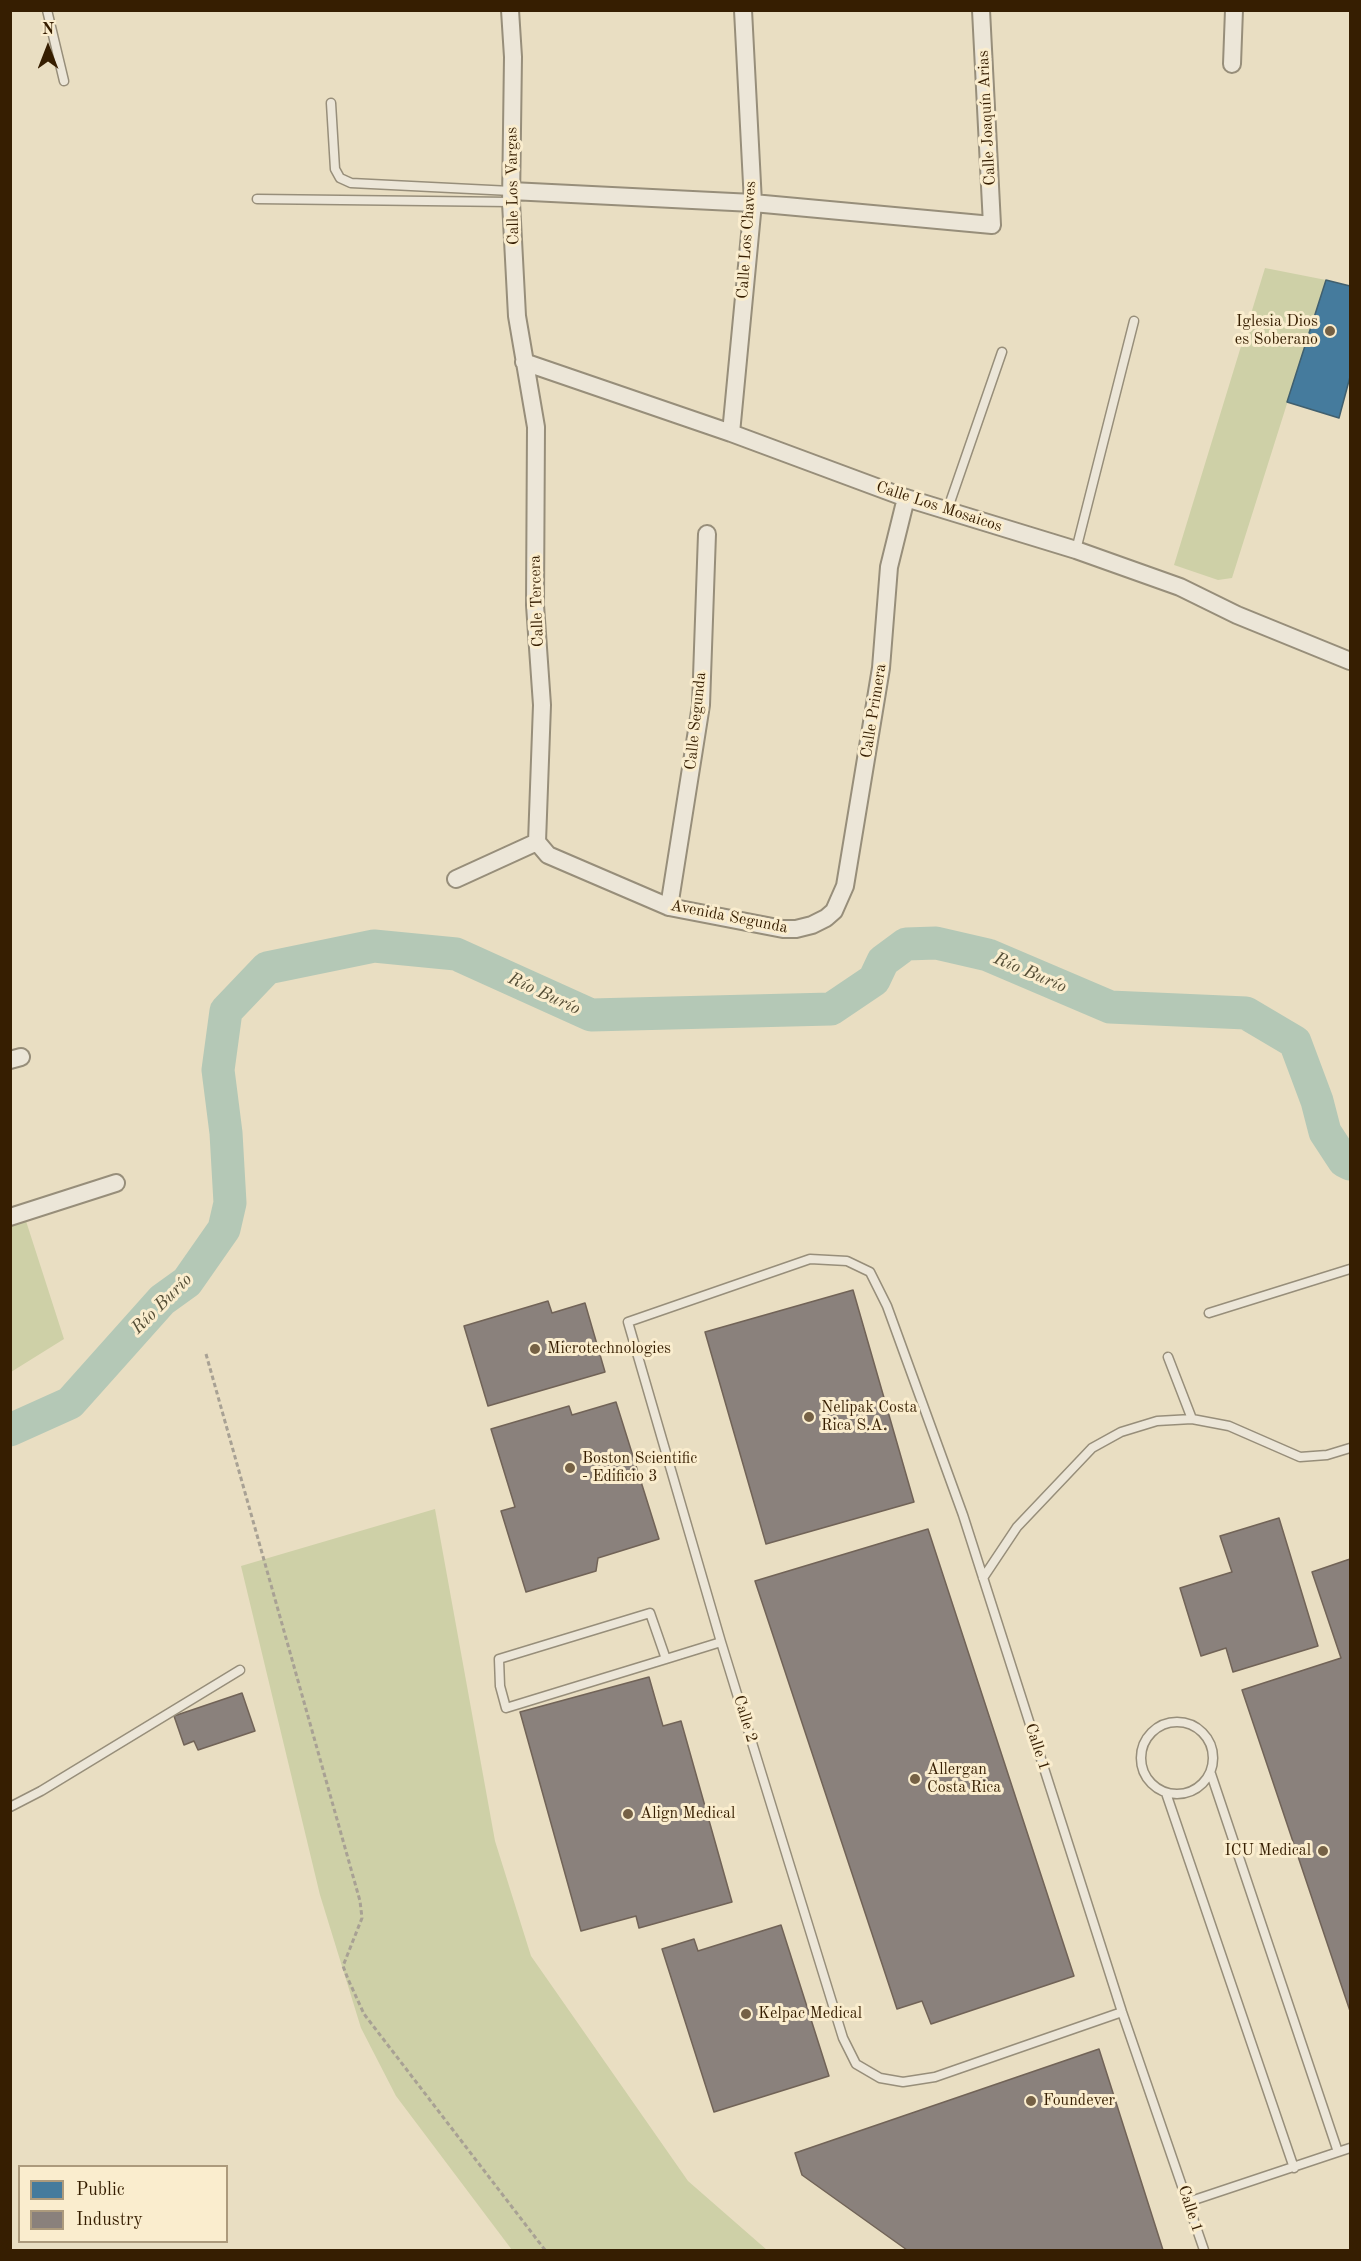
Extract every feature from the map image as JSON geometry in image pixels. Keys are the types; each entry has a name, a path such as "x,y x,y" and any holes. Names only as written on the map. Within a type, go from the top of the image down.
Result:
{"street":[{"name":"Calle Los Vargas","path":"510,10 513,57 511,197 517,316 524,362"},
{"name":"Calle Los Chaves","path":"731,434 753,203 743,10"},
{"name":"Calle Joaquín Arias","path":"753,203 992,225 981,10"},
{"path":"1232,64 1234,10"},
{"path":"511,197 753,203"},
{"name":"Calle Los Mosaicos","path":"524,362 906,498 1076,550 1180,587 1237,615 1350,661"},
{"name":"Calle Tercera","path":"524,362 536,427 535,605 542,705 537,842"},
{"name":"Calle Primera","path":"826,918 834,911 845,886 881,668 889,567 906,498"},
{"name":"Calle Segunda","path":"669,907 701,705 707,534"},
{"path":"456,879 537,842"},
{"name":"Avenida Segunda","path":"537,842 548,855 669,907 783,929 812,925 826,918"},
{"path":"10,1217 116,1183"}],"lane":[{"path":"47,10 64,81"},
{"path":"331,103 335,169 340,178 351,183 511,197"},
{"path":"257,199 511,197"},
{"path":"1076,550 1134,321"},
{"path":"947,512 1002,352"},
{"name":"Calle 2","path":"847,1261 810,1258 628,1322 721,1642 843,2038 856,2064 880,2078 903,2082 935,2077 1122,2012"},
{"name":"Calle 1","path":"847,1261 870,1272 887,1306 963,1515 1122,2012 1204,2250"},
{"path":"1209,1313 1350,1269"},
{"path":"1168,1357 1192,1419"},
{"path":"983,1578 1017,1527 1092,1448 1121,1432 1156,1420 1192,1419 1229,1426 1300,1457 1327,1455 1350,1448"},
{"path":"666,1659 650,1613 499,1659 500,1686 506,1708 666,1659 721,1642"},
{"path":"10,1807 41,1791 240,1670"},
{"path":"1211,1773 1202,1786 1188,1793 1181,1795 1166,1793 1152,1785 1147,1779 1141,1758 1148,1737 1167,1724 1174,1722 1189,1724 1202,1731 1213,1751 1211,1773 1338,2152"},
{"path":"1166,1793 1294,2168"},
{"path":"1188,2202 1350,2148"}],"path":[{"path":"206,1354 360,1901 362,1918 343,1966 364,2014 545,2250"}],"green space":[{"path":"1265,268 1326,280 1232,578 1218,580 1174,565"},
{"path":"26,1221 64,1339 11,1372 11,1226"},
{"path":"435,1509 495,1841 531,1956 688,2181 767,2250 512,2250 396,2096 361,2028 320,1895 241,1566"}],"building: Public":[{"name":"Iglesia Dios es Soberano","path":"1326,280 1350,286 1350,377 1339,418 1287,402"}],"building: Industry":[{"name":"Nelipak Costa Rica S.A.","path":"853,1290 914,1502 766,1544 705,1332"},
{"name":"Microtechnologies","path":"548,1301 552,1313 585,1303 605,1372 488,1406 464,1326"},
{"name":"Boston Scientific - Edificio 3","path":"616,1402 659,1539 598,1558 596,1571 526,1592 501,1511 515,1507 491,1429 569,1406 572,1415"},
{"path":"1279,1518 1318,1646 1233,1672 1226,1648 1201,1656 1180,1588 1232,1572 1220,1536"},
{"name":"Allergan Costa Rica","path":"928,1529 1074,1976 931,2024 922,2001 897,2009 755,1581"},
{"name":"ICU Medical","path":"1350,1559 1350,2011 1242,1690 1341,1658 1312,1572"},
{"name":"Align Medical","path":"649,1677 663,1726 681,1721 732,1902 639,1928 636,1916 581,1931 520,1712"},
{"path":"242,1693 255,1731 198,1750 194,1741 184,1745 174,1716"},
{"name":"Kelpac Medical","path":"781,1925 829,2076 714,2112 662,1949 694,1939 698,1951"},
{"name":"Foundever","path":"1099,2049 1163,2250 907,2250 802,2175 795,2153"}],"waterway":[{"name":"Río Burío","path":"10,1430 70,1403 162,1300 187,1282 224,1229 230,1203 226,1133 218,1070 226,1011 267,968 374,946 456,954 591,1015 831,1009 874,980 883,961 906,944 936,943 988,955 1110,1007 1246,1013 1295,1042 1317,1101 1325,1132 1344,1161 1350,1164"}],"place":[{"name":"Iglesia Dios es Soberano","path":"1330,331"},
{"name":"Microtechnologies","path":"535,1349"},
{"name":"Nelipak Costa Rica S.A.","path":"809,1417"},
{"name":"Boston Scientific - Edificio 3","path":"570,1468"},
{"name":"Allergan Costa Rica","path":"915,1779"},
{"name":"Align Medical","path":"628,1814"},
{"name":"ICU Medical","path":"1323,1851"},
{"name":"Kelpac Medical","path":"746,2014"},
{"name":"Foundever","path":"1031,2101"}]}
